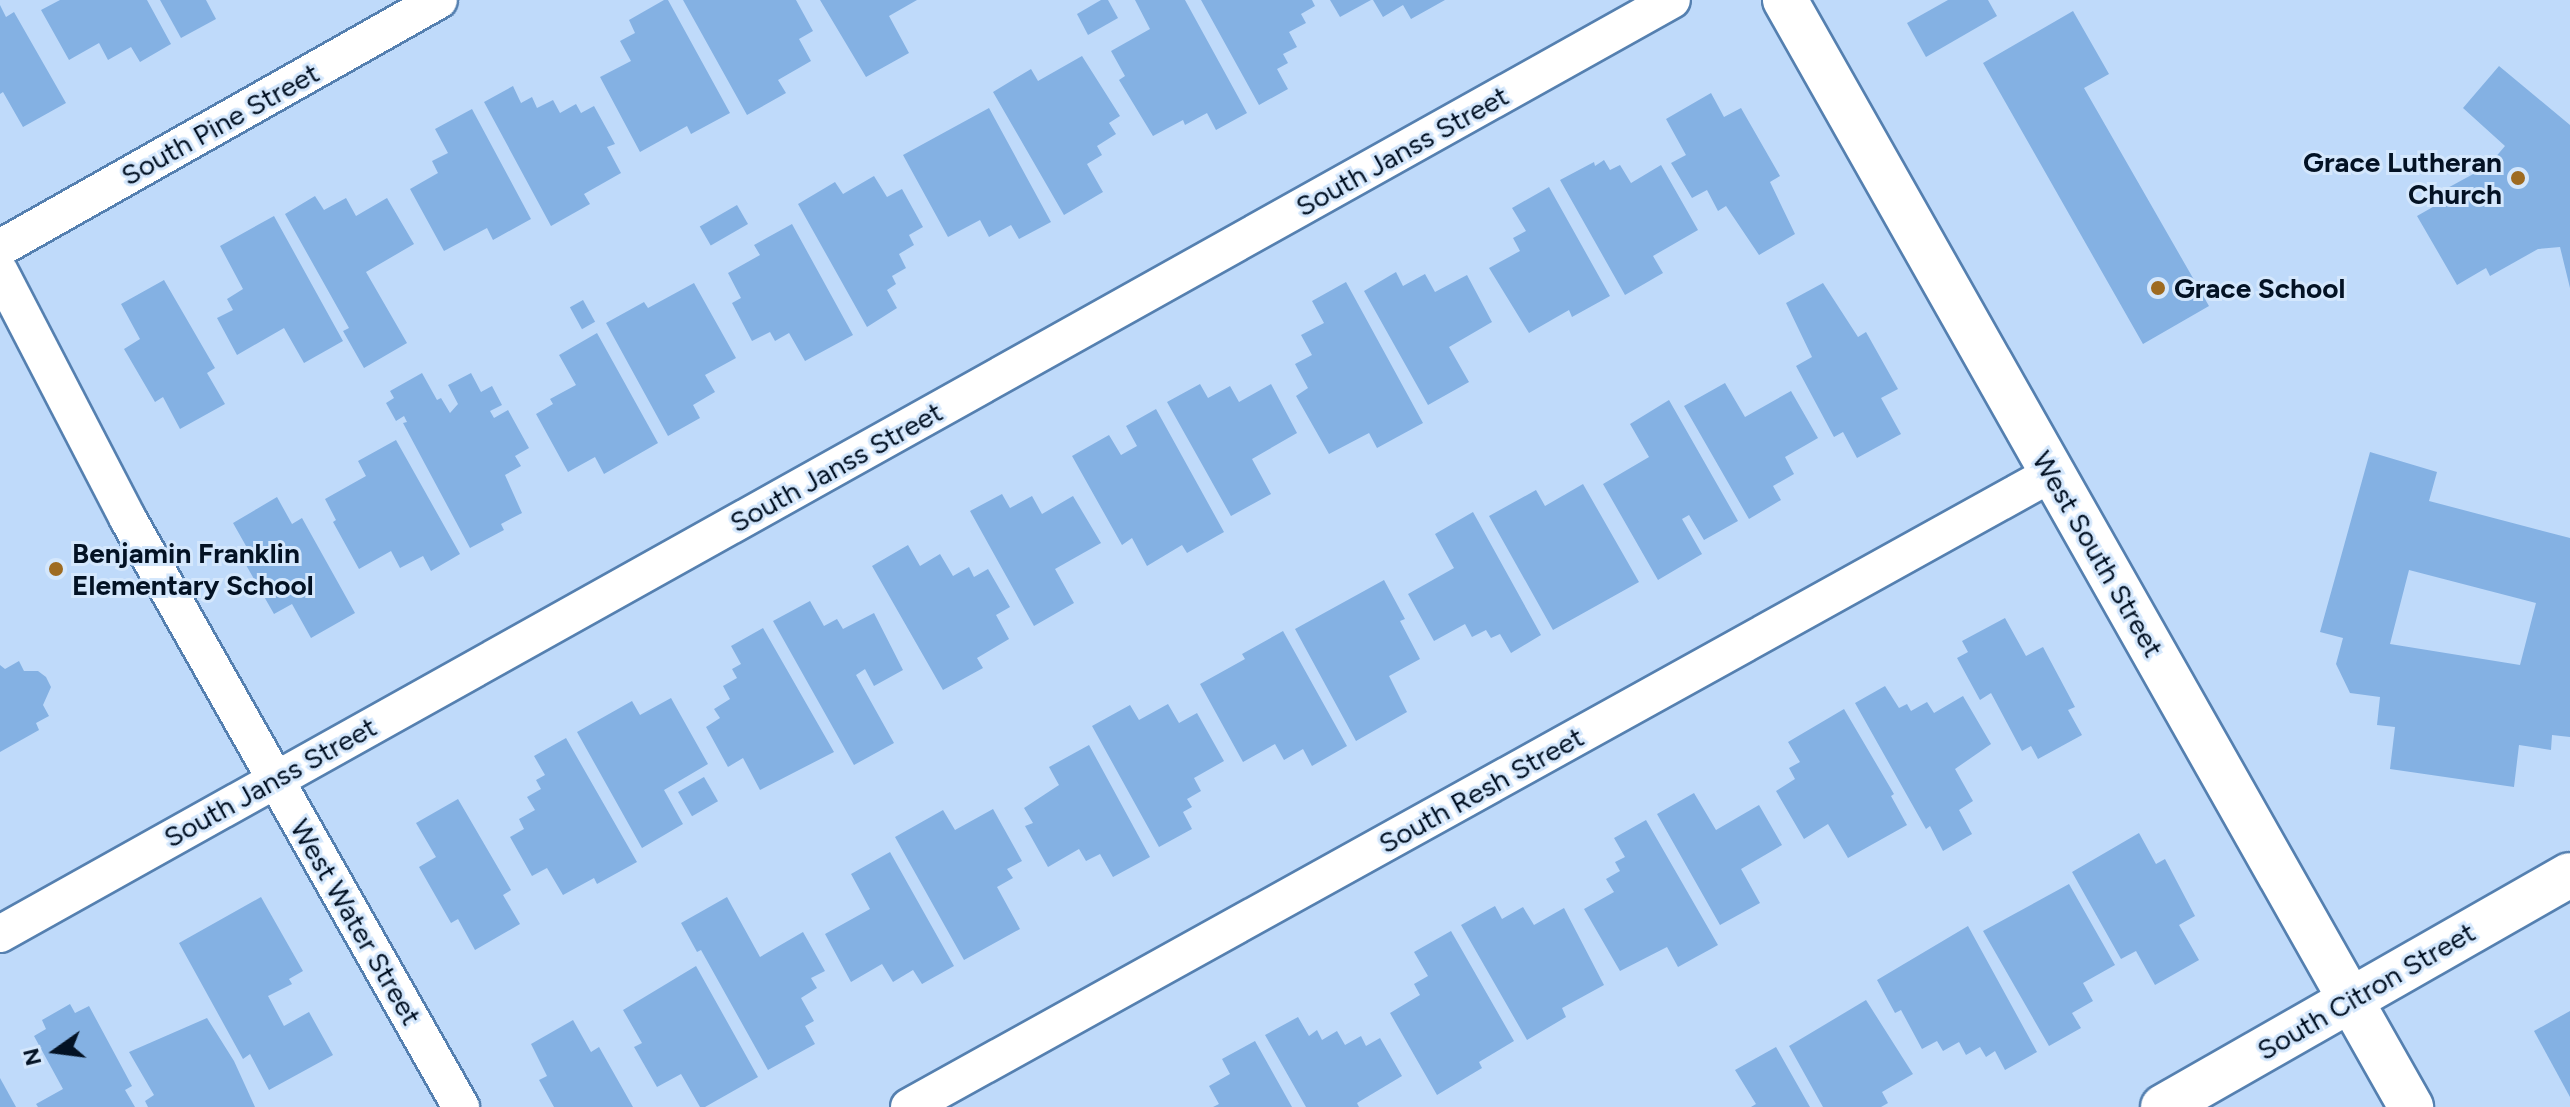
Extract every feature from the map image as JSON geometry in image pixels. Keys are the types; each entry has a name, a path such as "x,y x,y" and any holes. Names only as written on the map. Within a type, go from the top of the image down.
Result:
{"street":[{"name":"South Pine Street","path":"0,248 439,0"},
{"name":"South Janss Street","path":"0,934 1672,0"},
{"name":"West South Street","path":"1785,0 2411,1107"},
{"name":"West Water Street","path":"0,272 128,519 461,1107"},
{"name":"South Resh Street","path":"909,1107 2053,473"},
{"name":"South Citron Street","path":"2163,1107 2570,875"}],"building":[{"path":"60,0 147,0 171,44 140,62 131,47 108,60 99,43 69,60 41,10"},
{"path":"160,0 206,0 216,19 181,38"},
{"path":"668,0 730,113 691,134 687,126 640,152 600,77 631,61 620,41 635,33 629,20"},
{"path":"683,0 796,0 813,31 799,39 811,61 778,80 786,93 747,115"},
{"path":"820,0 917,0 889,16 909,53 866,77"},
{"path":"1101,0 1108,0 1118,18 1088,35 1077,14"},
{"path":"1135,0 1185,0 1247,113 1216,130 1207,113 1185,125 1183,120 1153,136 1119,80 1125,76 1111,51 1150,29"},
{"path":"1201,0 1312,0 1315,6 1301,14 1306,23 1289,32 1297,47 1283,54 1288,63 1277,69 1288,89 1259,105"},
{"path":"1330,0 1371,0 1340,17"},
{"path":"1373,0 1445,0 1411,19 1403,5 1383,17"},
{"path":"1948,0 1988,0 1997,16 1926,57 1907,23"},
{"path":"0,5 6,17 14,12 66,103 23,127 3,92 0,94"},
{"path":"2073,11 2109,74 2084,88 2209,306 2143,344 1983,63"},
{"path":"1082,56 1120,116 1109,123 1116,134 1097,146 1102,155 1087,164 1103,192 1064,215 993,92 1031,69 1038,81"},
{"name":"Grace Lutheran Church","path":"2499,66 2570,125 2570,288 2560,247 2538,249 2490,276 2486,268 2457,285 2417,216 2447,199 2442,191 2488,166 2505,146 2463,108"},
{"path":"513,86 521,103 532,97 537,108 553,100 560,113 576,104 581,113 594,106 615,144 607,147 621,173 584,194 590,204 551,226 484,102"},
{"path":"1711,93 1724,117 1741,108 1780,176 1770,182 1795,234 1759,255 1726,206 1718,211 1707,190 1692,198 1671,163 1686,155 1666,119"},
{"path":"989,108 1051,222 1019,239 1011,225 989,237 980,220 948,237 903,155"},
{"path":"472,109 531,219 493,240 487,228 444,251 410,189 438,173 432,161 448,153 435,129"},
{"path":"1604,160 1610,170 1620,165 1631,183 1661,165 1698,230 1653,256 1663,273 1625,295 1560,180"},
{"path":"874,176 887,197 902,189 923,227 909,235 914,245 899,254 906,268 892,276 896,284 887,290 897,308 867,327 798,204 835,182 843,194"},
{"path":"1549,187 1610,296 1572,317 1569,310 1529,333 1489,268 1520,251 1513,238 1526,231 1512,208"},
{"path":"315,196 324,210 346,198 356,216 387,198 414,244 366,272 407,343 364,368 343,331 349,328 285,214"},
{"path":"737,205 748,224 711,246 700,226"},
{"path":"274,216 343,341 304,363 284,328 237,355 217,318 233,310 227,299 243,289 220,246"},
{"path":"792,224 853,335 805,361 789,333 775,341 770,332 752,341 732,303 741,298 728,273 760,255 754,245"},
{"path":"1396,272 1403,286 1425,274 1435,292 1467,275 1492,322 1449,347 1469,382 1428,405 1364,291"},
{"path":"164,280 215,368 207,373 225,404 180,429 163,397 155,402 124,349 140,339 121,304"},
{"path":"1346,282 1423,423 1377,448 1369,433 1329,454 1296,396 1308,388 1295,364 1312,355 1301,335 1324,323 1312,301"},
{"path":"694,283 736,358 705,375 715,392 693,405 700,418 668,436 606,323 644,302 648,308"},
{"path":"1823,283 1858,337 1866,332 1898,389 1881,398 1901,434 1857,458 1843,432 1834,437 1796,366 1812,357 1786,303"},
{"path":"583,300 595,322 582,329 570,307"},
{"path":"597,333 658,443 604,474 595,457 568,472 536,414 553,404 550,399 576,385 559,355"},
{"path":"422,373 437,400 441,398 450,413 458,404 448,385 471,373 481,392 492,386 502,405 490,411 494,418 508,410 529,448 515,456 521,466 505,475 522,513 501,524 504,530 470,548 403,423 407,422 404,416 396,421 386,403 394,398 390,391"},
{"path":"1725,383 1745,417 1791,391 1818,438 1785,457 1794,474 1773,486 1781,500 1749,519 1684,406"},
{"path":"1200,384 1208,398 1230,386 1239,402 1271,384 1297,433 1252,459 1271,494 1231,516 1167,402"},
{"path":"1669,400 1738,521 1704,540 1689,515 1682,519 1702,554 1658,580 1603,484 1649,457 1630,424"},
{"path":"1156,409 1224,532 1187,553 1182,545 1147,566 1132,538 1122,545 1072,456 1109,435 1121,455 1137,446 1126,426"},
{"path":"396,440 460,554 431,571 423,556 400,568 391,551 359,569 333,522 336,520 325,499 366,476 358,461"},
{"path":"2370,452 2437,472 2429,501 2570,538 2570,737 2552,735 2551,750 2519,745 2514,787 2390,769 2395,727 2377,725 2380,697 2350,693 2336,664 2343,638 2320,632","holes":["2409,570 2536,603 2520,665 2390,644"]},
{"path":"1583,484 1639,582 1553,630 1489,516 1536,490 1545,506"},
{"path":"1002,494 1010,508 1032,496 1042,514 1073,496 1101,543 1055,569 1074,603 1034,626 970,511"},
{"path":"277,497 292,524 302,518 355,613 311,638 292,604 274,614 242,558 250,553 233,523"},
{"path":"1473,512 1541,635 1511,653 1500,634 1491,638 1486,630 1472,637 1465,624 1434,641 1408,594 1454,568 1435,534"},
{"path":"908,545 920,566 940,554 953,576 969,567 974,577 988,569 1010,607 996,615 1009,639 977,658 983,668 943,690 872,566"},
{"path":"1384,580 1405,619 1400,621 1420,659 1389,676 1407,712 1356,741 1295,629"},
{"path":"810,601 824,626 837,619 843,629 874,613 903,670 874,686 865,669 856,675 894,743 854,765 773,621"},
{"path":"2005,618 2026,656 2043,647 2075,707 2068,710 2082,735 2038,759 2031,746 2022,751 1991,693 1980,700 1957,658 1968,652 1962,641"},
{"path":"763,628 834,752 760,790 743,758 728,767 706,727 720,718 714,709 730,699 723,686 737,678 732,669 741,664 731,646"},
{"path":"1283,631 1347,746 1312,766 1303,749 1284,760 1275,744 1243,762 1200,684 1245,659 1242,654"},
{"path":"19,661 24,671 38,671 46,677 51,687 43,705 49,716 36,723 39,730 0,752 0,665 5,669"},
{"path":"1885,686 1899,708 1907,704 1911,711 1927,702 1934,713 1963,696 1991,744 1955,769 1973,801 1959,810 1972,834 1943,851 1930,826 1926,829 1855,703"},
{"path":"671,698 708,764 664,790 683,824 642,848 577,732 632,701 640,715"},
{"path":"1168,704 1179,723 1197,713 1224,761 1194,778 1201,791 1187,799 1192,807 1183,812 1192,829 1159,847 1092,726 1130,705 1139,720"},
{"path":"1844,709 1894,794 1891,796 1907,825 1848,858 1828,824 1804,839 1776,791 1795,779 1789,768 1800,762 1788,742"},
{"path":"566,738 637,862 597,884 594,878 563,895 547,868 532,876 510,837 524,829 519,819 535,810 527,797 541,789 536,780 545,775 534,756"},
{"path":"1089,745 1150,857 1113,877 1100,854 1086,861 1079,849 1048,867 1025,826 1033,823 1024,808 1059,785 1049,767"},
{"path":"704,777 718,801 692,816 678,792"},
{"path":"1694,793 1716,830 1759,805 1782,845 1741,869 1760,903 1720,925 1657,814"},
{"path":"458,799 511,890 503,895 520,924 475,950 458,919 451,923 419,867 436,857 416,823"},
{"path":"993,809 1022,861 1007,869 1013,878 997,887 1020,929 964,960 895,837 943,810 955,830"},
{"path":"1646,820 1718,945 1678,967 1667,947 1620,971 1584,909 1614,892 1606,879 1620,871 1615,862 1625,857 1614,838"},
{"path":"2139,833 2156,864 2165,859 2195,916 2179,925 2199,960 2155,985 2136,951 2121,959 2072,872"},
{"path":"890,852 954,966 922,984 913,970 893,982 882,964 851,982 825,934 870,909 851,874"},
{"path":"2069,884 2115,965 2083,983 2093,1001 2072,1013 2081,1028 2049,1046 1983,931"},
{"path":"261,897 303,971 289,979 292,984 268,996 284,1026 309,1012 333,1055 269,1090 250,1054 243,1059 179,943"},
{"path":"727,897 760,957 803,932 825,971 811,978 817,988 801,998 814,1021 805,1026 815,1044 768,1070 701,950 697,952 681,923"},
{"path":"1495,906 1502,919 1523,907 1534,925 1564,908 1604,985 1562,1008 1566,1017 1527,1040 1461,925"},
{"path":"1968,926 2037,1052 2005,1070 1995,1051 1986,1057 1980,1047 1966,1055 1959,1042 1943,1051 1937,1041 1922,1049 1901,1010 1895,1013 1877,980"},
{"path":"1451,931 1514,1041 1479,1062 1482,1068 1437,1095 1390,1013 1420,995 1414,984 1428,976 1414,952"},
{"path":"696,966 758,1077 705,1107 700,1107 681,1074 657,1087 634,1047 642,1043 623,1010"},
{"path":"1866,1000 1913,1074 1882,1092 1888,1103 1881,1107 1823,1107 1789,1046"},
{"path":"70,1004 75,1013 89,1006 132,1086 125,1090 135,1107 38,1107 36,1104 63,1089 34,1036 46,1029 42,1020"},
{"path":"2570,1011 2570,1097 2534,1031"},
{"path":"1298,1017 1309,1036 1317,1030 1322,1040 1337,1031 1345,1045 1361,1036 1366,1046 1380,1038 1402,1076 1357,1103 1359,1107 1306,1107 1265,1035"},
{"path":"207,1018 234,1061 255,1107 148,1107 145,1101 154,1095 129,1052"},
{"path":"573,1020 591,1052 599,1047 633,1107 554,1107 539,1080 547,1076 531,1044"},
{"path":"1255,1041 1292,1107 1213,1107 1219,1104 1209,1086 1230,1074 1222,1059"},
{"path":"1776,1047 1810,1107 1751,1107 1756,1104 1735,1070"},
{"path":"0,1078 16,1107 0,1107"}],"place":[{"name":"Grace Lutheran Church","path":"2518,178"},
{"name":"Grace School","path":"2158,288"},
{"name":"Benjamin Franklin Elementary School","path":"56,569"}]}
